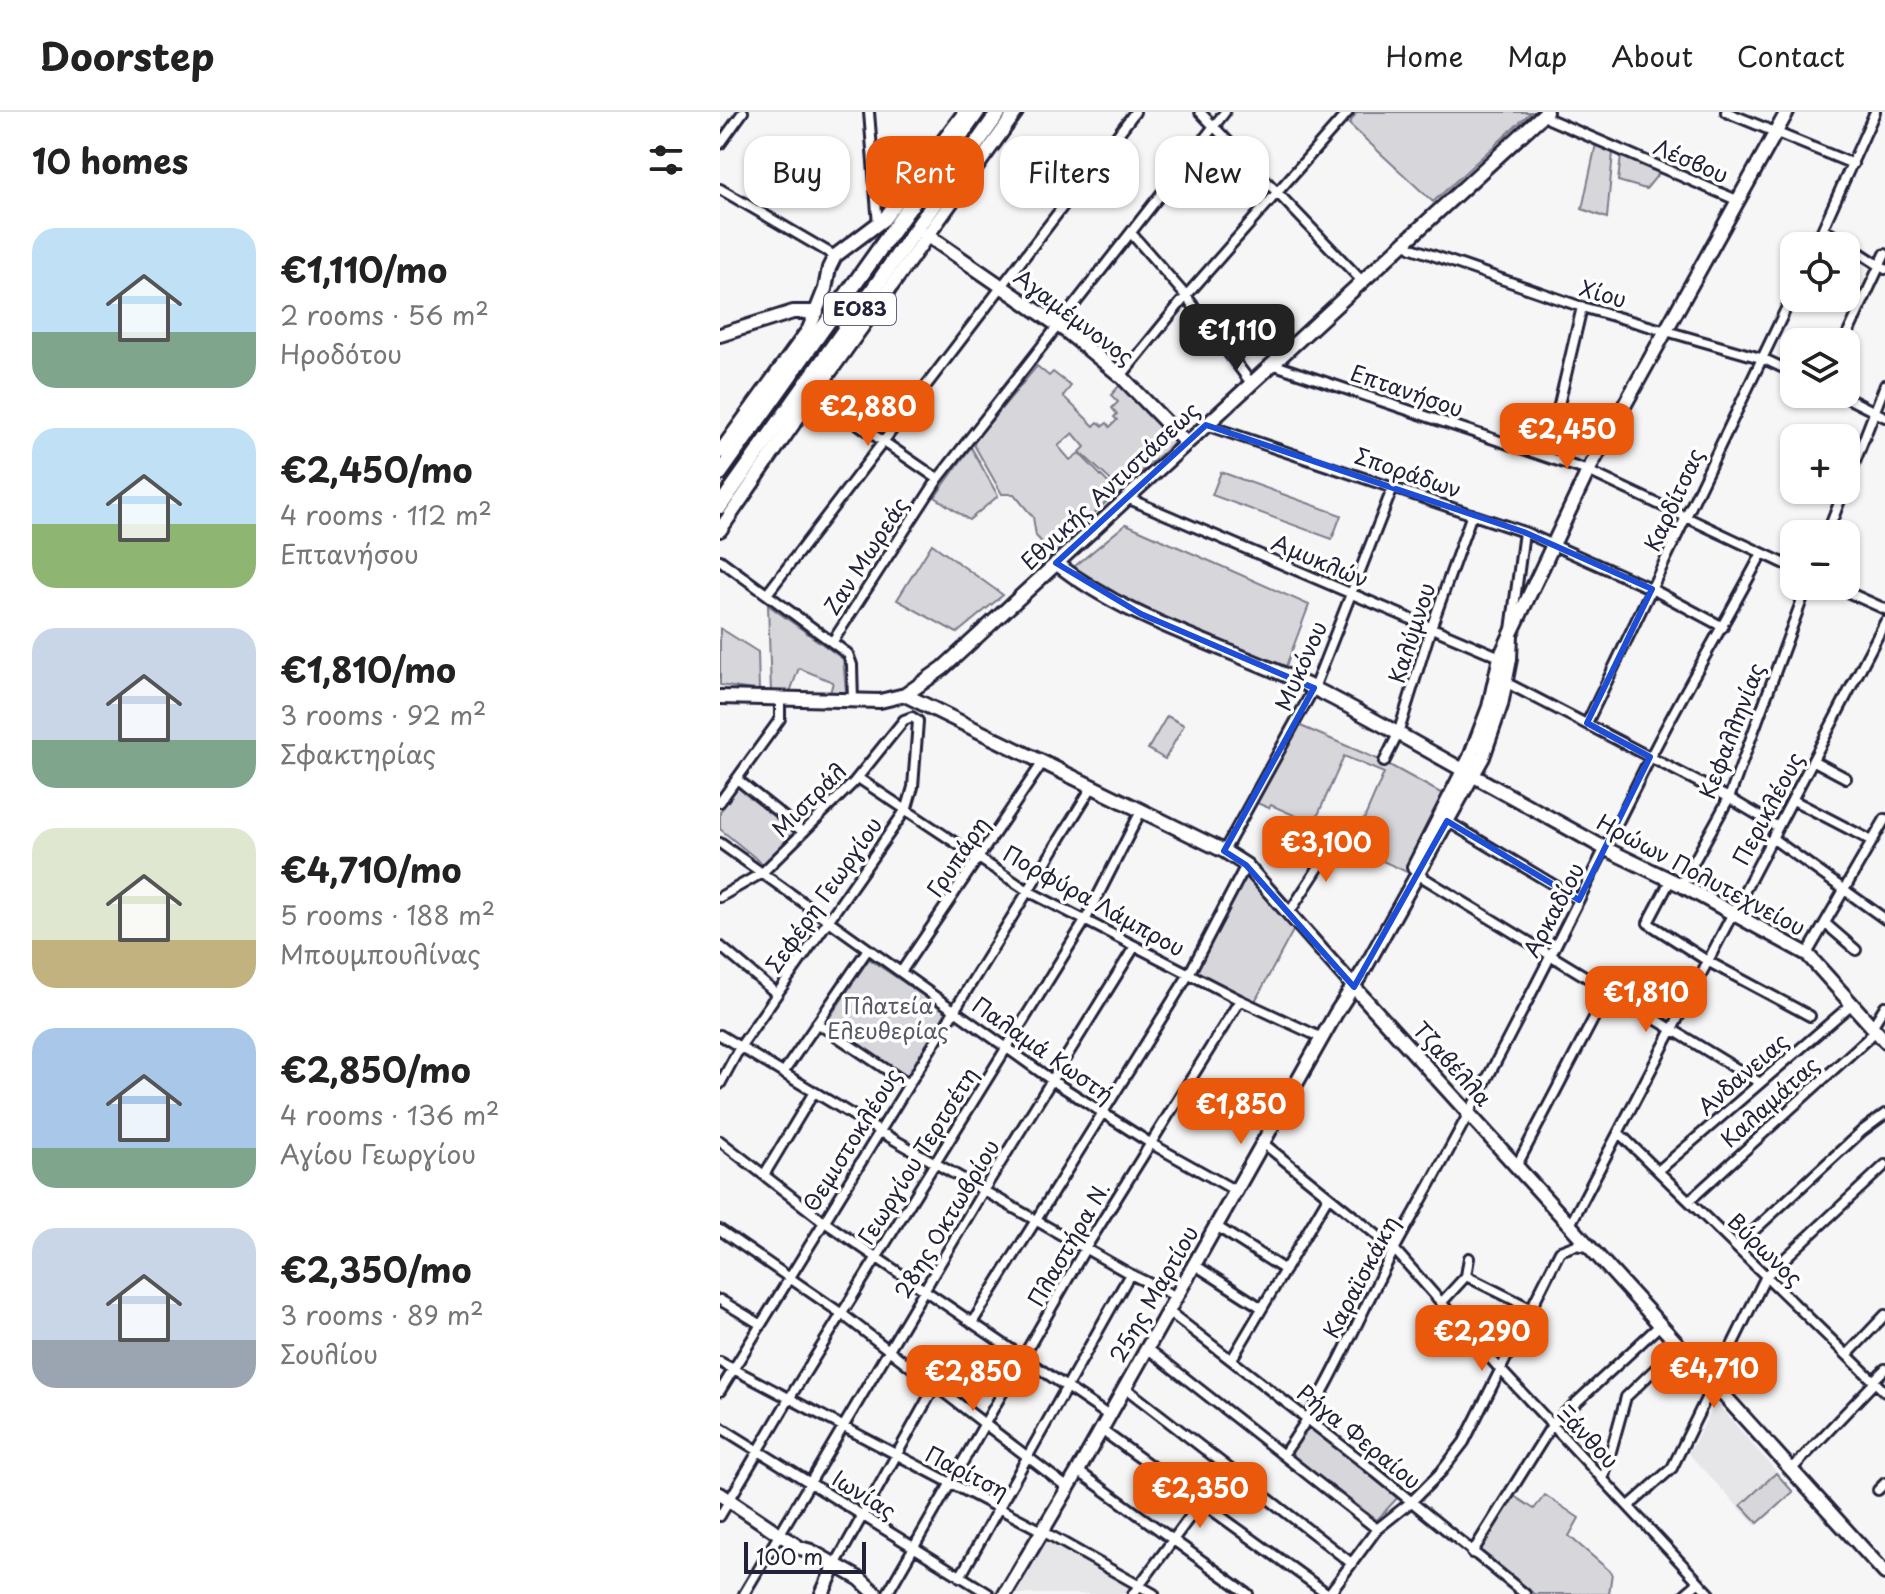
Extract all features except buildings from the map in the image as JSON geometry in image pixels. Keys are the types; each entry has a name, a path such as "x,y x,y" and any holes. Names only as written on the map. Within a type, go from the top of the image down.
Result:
{"main road":[{"name":"ΕΟ83","path":"958,136 977,112"},
{"name":"ΕΟ83","path":"720,506 1000,112"},
{"path":"1000,112 1003,129"},
{"name":"ΕΟ83","path":"720,473 901,208"},
{"path":"889,268 907,263"},
{"path":"792,352 809,346"},
{"path":"816,391 817,371"},
{"path":"750,485 753,461"}],"street":[{"path":"720,144 743,112"},
{"path":"869,112 878,226"},
{"path":"949,136 965,112"},
{"path":"720,530 1016,112"},
{"path":"767,594 1135,112"},
{"path":"1200,112 1362,281"},
{"name":"Ζαν Μωρεάς","path":"833,641 938,479 1225,112"},
{"path":"1121,376 1186,296 1348,112"},
{"path":"1726,112 1853,164"},
{"path":"1351,984 1496,721 1500,657 1588,471 1787,112"},
{"path":"1822,232 1875,112"},
{"name":"Λέσβου","path":"1544,113 1549,119 1739,201"},
{"name":"Εθνικής Αντιστάσεως","path":"720,697 853,702 880,701 905,695 943,668 1544,113"},
{"path":"720,189 835,256"},
{"path":"720,452 817,312 835,256 898,208"},
{"path":"1823,229 1882,267"},
{"path":"1131,233 1186,296 1251,383"},
{"name":"Αγαμέμνονος","path":"927,235 1058,325 1121,376 1186,443"},
{"name":"Χίου","path":"1404,242 1412,248 1582,307 1668,330 1780,366"},
{"path":"1851,328 1882,267 1885,254"},
{"path":"1553,430 1582,307"},
{"path":"720,335 793,312 817,312"},
{"name":"Καρδίτσας","path":"1587,723 1785,312"},
{"name":"Επτανήσου","path":"1272,364 1588,471 1780,561"},
{"path":"1860,450 1885,385"},
{"path":"816,391 938,479"},
{"path":"1860,404 1885,417"},
{"name":"Σποράδων","path":"1206,425 1524,532 1652,589 1723,627"},
{"name":"Μυκόνου","path":"1224,851 1314,688 1393,487"},
{"name":"Αμυκλών","path":"1127,498 1500,657"},
{"name":"Καλύμνου","path":"1384,762 1398,734 1431,628 1472,514"},
{"path":"1500,680 1511,635 1524,532"},
{"name":"Αρκαδίου","path":"1470,1114 1650,757 1762,553"},
{"path":"720,560 833,641 851,659 853,702"},
{"name":"Ηρώων Πολυτεχνείου","path":"1056,563 1112,600 1314,688 1606,849 1807,954 1878,1033"},
{"path":"1860,598 1885,609"},
{"name":"Κεφαλληνίας","path":"1709,962 1648,923 1729,798 1802,600"},
{"name":"Περικλέους","path":"1570,1225 1885,622"},
{"path":"1500,680 1729,798 1778,827"},
{"name":"Τζαβέλλα","path":"905,695 1224,851 1246,865 1885,1573"},
{"path":"720,802 780,719 780,699"},
{"name":"Μιστράλ","path":"720,897 762,873 858,778 898,726 912,717"},
{"name":"Σεφέρη Γεωργίου","path":"720,1084 740,1047 907,808 913,787 920,725 912,717"},
{"path":"1814,761 1846,778"},
{"name":"Γρυπάρη","path":"901,972 1043,762"},
{"path":"1351,984 1419,875 1469,773"},
{"name":"Πορφύρα Λάμπρου","path":"858,778 1028,891 1240,1000 1322,1038"},
{"path":"738,780 803,832"},
{"name":"Θεμιστοκλέους","path":"720,1391 1092,787"},
{"path":"1793,800 1872,841"},
{"name":"Γεωργίου Τερτσέτη","path":"720,1516 725,1498 760,1451 789,1399 1085,921 1141,811"},
{"path":"1807,954 1885,819"},
{"path":"1447,821 1579,900"},
{"path":"1772,838 1885,919"},
{"path":"1289,913 1337,839"},
{"name":"Παλαμά Κωστή","path":"720,843 1053,1081 1150,1143 1236,1191"},
{"path":"972,1323 1189,974 1246,865"},
{"path":"1419,875 1671,1032 1760,1083"},
{"path":"1826,924 1856,950"},
{"path":"720,946 777,994"},
{"name":"28ης Οκτωβρίου","path":"744,1594 983,1191 1135,946"},
{"path":"783,1073 868,949"},
{"path":"1709,962 1810,1016"},
{"name":"25ης Μαρτίου","path":"1005,1594 1195,1265 1336,1013 1341,995 1351,984"},
{"path":"1516,1167 1608,991"},
{"name":"Πλαστήρα Ν.","path":"887,1594 1085,1249 1240,1000"},
{"name":"Ανδανειας","path":"1658,1171 1852,1004"},
{"name":"Καλαμάτας","path":"1689,1201 1878,1033 1885,1006"},
{"path":"817,1023 908,1084"},
{"path":"720,1035 983,1191 1177,1297"},
{"path":"764,1175 814,1092"},
{"name":"Καραϊσκάκη","path":"1283,1455 1309,1419 1394,1249 1470,1114"},
{"path":"1736,1247 1862,1131 1885,1114"},
{"name":"Βύρωνος","path":"1619,1133 1885,1392"},
{"path":"720,1141 823,1221 1109,1416"},
{"name":"Ξάνθου","path":"1263,1143 1394,1249 1499,1368 1710,1594"},
{"path":"1629,1506 1672,1468 1766,1276 1885,1165"},
{"path":"1232,1359 1328,1197"},
{"path":"1216,1226 1285,1270"},
{"path":"720,1230 842,1314 1068,1488"},
{"path":"1100,1429 1328,1594 1377,1529 1411,1502 1441,1472 1464,1442 1560,1251 1580,1244 1591,1250"},
{"path":"1442,1302 1466,1276 1469,1258"},
{"path":"1195,1265 1262,1308"},
{"path":"960,1577 1130,1274"},
{"path":"1466,1276 1530,1308"},
{"path":"720,1300 760,1324"},
{"name":"Ρήγα Φεραίου","path":"1168,1311 1309,1419 1525,1594"},
{"path":"1847,1355 1885,1315"},
{"path":"1472,1553 1552,1425 1660,1325"},
{"path":"1603,1480 1626,1397 1679,1346"},
{"path":"1147,1348 1377,1529"},
{"name":"Παρίτση","path":"720,1362 1154,1594"},
{"path":"1791,1470 1885,1369"},
{"path":"824,1594 863,1515 935,1386"},
{"path":"1124,1387 1350,1562"},
{"name":"Ιωνίας","path":"720,1427 989,1594"},
{"path":"1078,1471 1248,1594"},
{"path":"725,1498 800,1548 808,1558 873,1592"},
{"path":"1133,1594 1201,1502"},
{"path":"1685,1594 1699,1582"}],"highlighted area":[{"path":"1206,425 1524,532 1652,589 1587,723 1650,757 1579,900 1447,821 1354,987 1246,865 1224,851 1314,688 1141,614 1056,563"}],"shaded area":[{"path":"1716,1402 1794,1492 1756,1526 1687,1452"},
{"path":"1045,1539 1133,1585 1127,1594 1013,1594"}],"green space":[{"path":"1357,112 1531,112 1433,202 1349,124"},
{"path":"1596,144 1613,152 1607,218 1582,209"},
{"path":"1621,156 1660,172 1646,189 1618,181"},
{"path":"1037,366 1049,376 1053,372 1071,386 1063,396 1094,426 1098,422 1103,426 1107,423 1110,427 1117,420 1112,408 1118,402 1111,395 1120,385 1177,440 1121,490 1080,452 1085,447 1073,433 1058,446 1070,460 1079,453 1117,492 1052,553 1036,536 1033,517 1014,494 1002,494 973,443"},
{"path":"971,447 998,496 969,520 935,497"},
{"path":"1221,472 1341,515 1332,539 1212,495"},
{"path":"1126,524 1309,605 1286,666 1149,613 1074,567"},
{"path":"932,544 1003,595 957,633 897,600"},
{"path":"768,605 843,659 846,692 830,693 833,682 799,668 790,692 771,692"},
{"path":"720,628 758,652 759,691 720,685"},
{"path":"1167,716 1184,725 1165,759 1148,749"},
{"path":"1296,724 1384,762 1448,797 1411,874 1352,847 1384,773 1344,756 1314,824 1271,805 1269,808 1252,801"},
{"path":"738,786 796,831 764,865 720,829 720,812"},
{"path":"1245,875 1294,929 1253,1005 1193,972"},
{"name":"Πλατεία Ελευθερίας","path":"869,959 949,1013 907,1077 826,1023"},
{"path":"1308,1423 1399,1496 1377,1520 1286,1452"},
{"path":"1776,1473 1793,1492 1758,1523 1741,1505"},
{"path":"1511,1494 1534,1509 1545,1495 1579,1518 1569,1536 1612,1573 1609,1594 1534,1594 1479,1549"}]}
